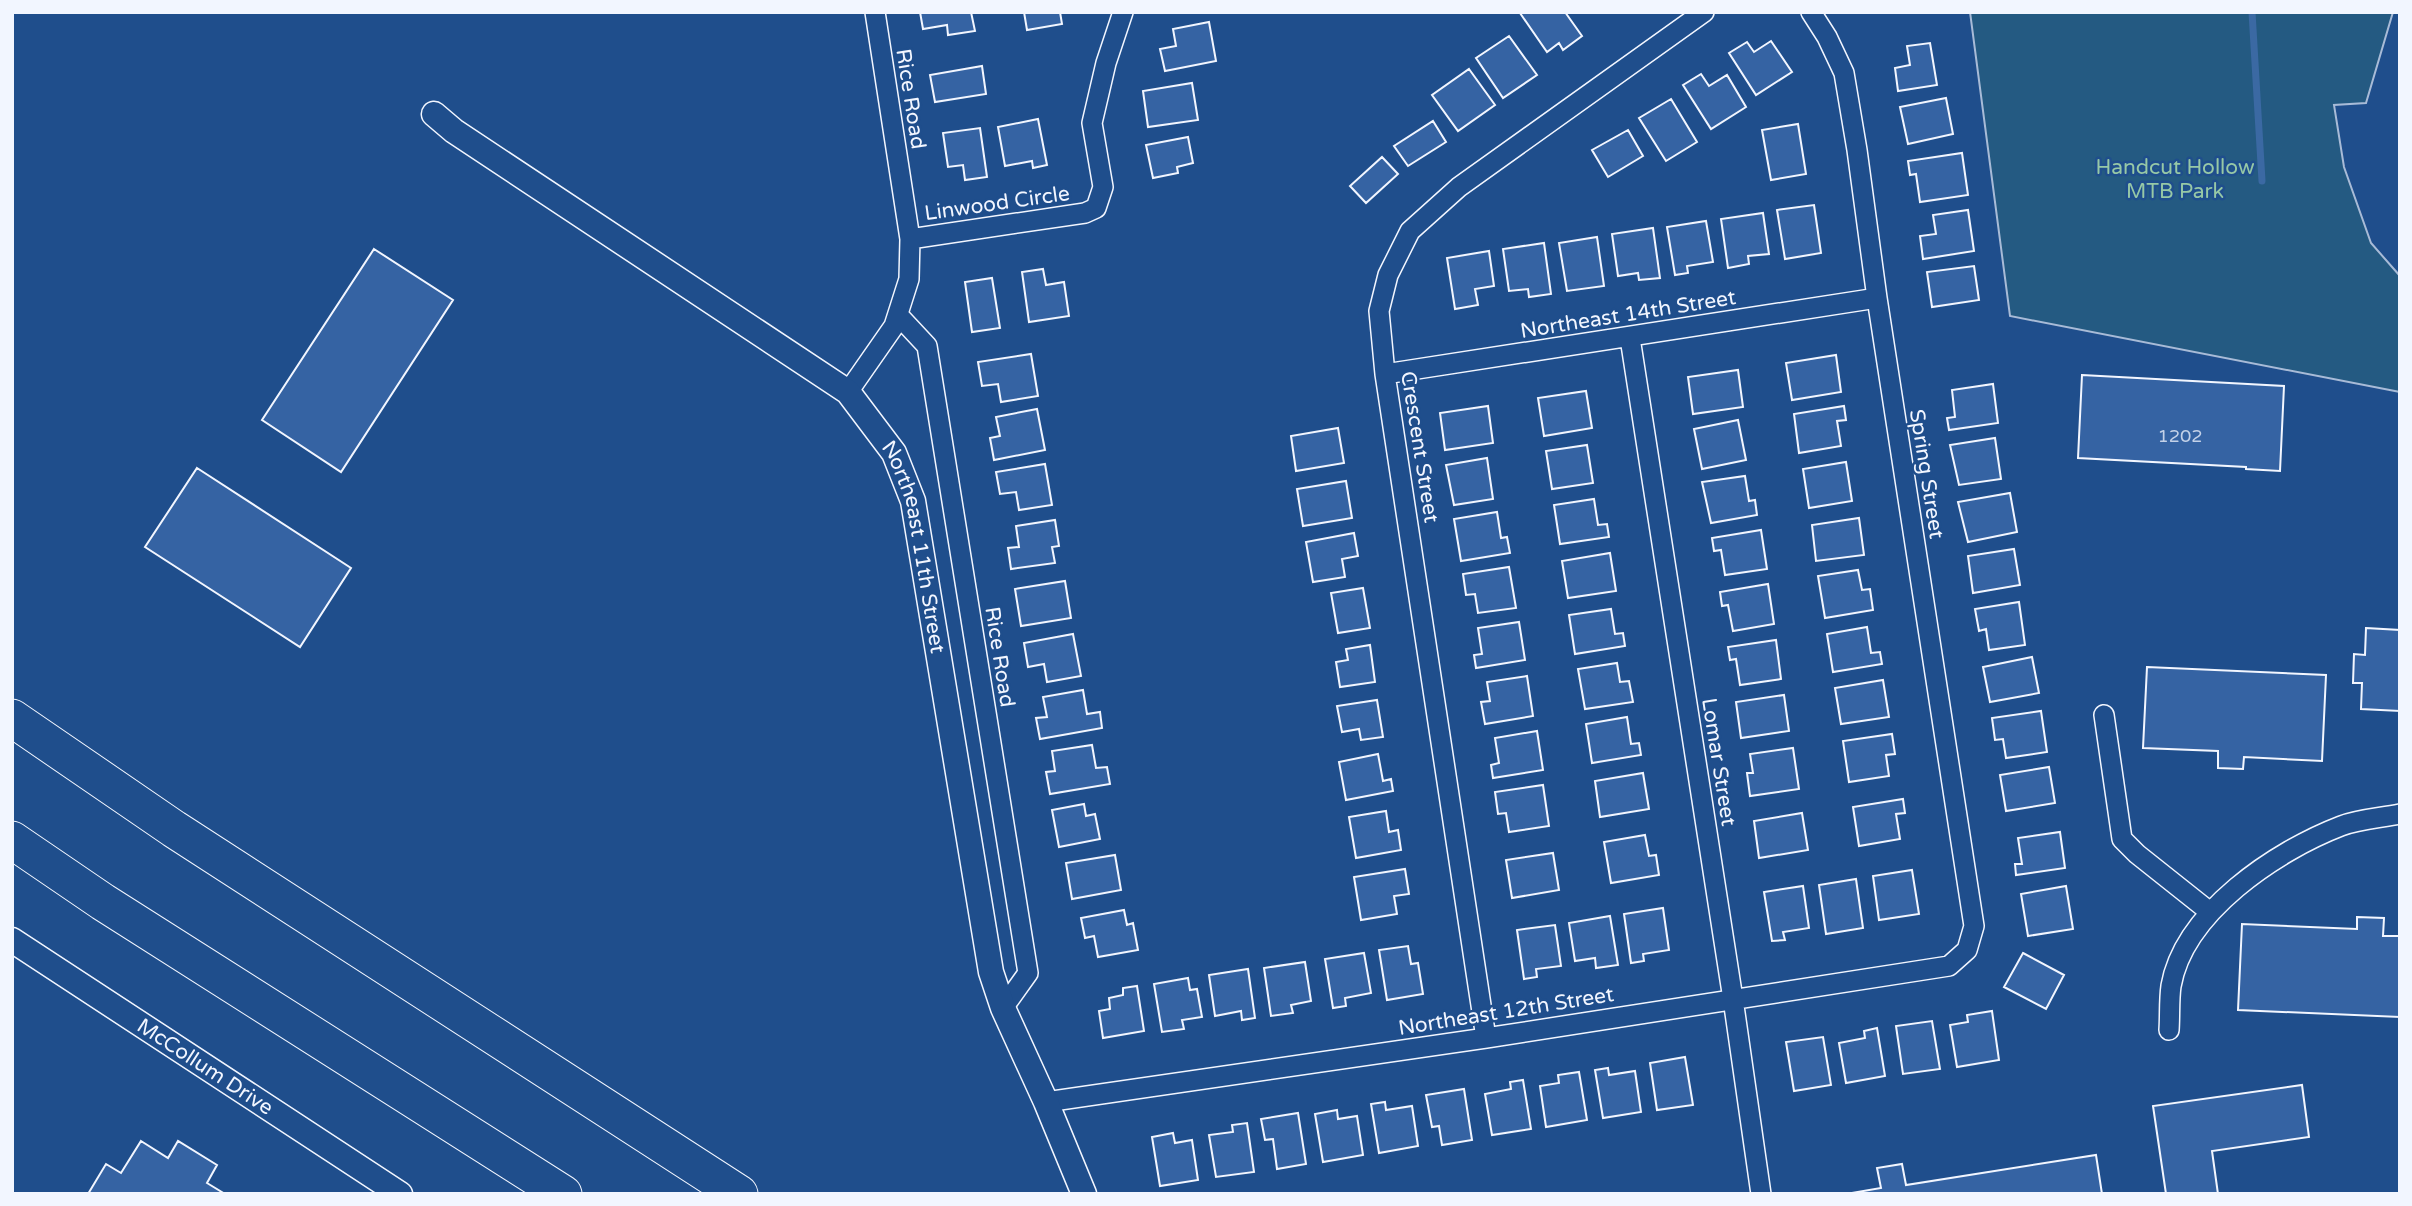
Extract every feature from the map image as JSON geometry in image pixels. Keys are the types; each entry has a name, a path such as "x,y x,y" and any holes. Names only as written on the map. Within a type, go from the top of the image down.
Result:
{"highway":[{"path":"12,718 174,829 739,1194"},
{"path":"12,840 103,902 562,1194"}],"street":[{"name":"Rice Road","path":"848,392 894,326 909,279 911,239 875,12"},
{"name":"Linwood Circle","path":"911,239 1085,213 1096,208 1103,187 1092,123 1106,63 1123,12"},
{"name":"Crescent Street","path":"1486,1038 1385,374 1379,311 1388,275 1410,231 1459,187 1704,12"},
{"name":"Spring Street","path":"1811,12 1827,37 1843,72 1857,150 1877,298 1974,926 1967,950"},
{"name":"Northeast 11th Street","path":"434,114 454,131 604,232 848,392 894,453 913,501 990,972 1084,1194"},
{"name":"Northeast 14th Street","path":"1385,374 1877,298"},
{"name":"Rice Road","path":"899,316 927,346 1028,973 1003,1008"},
{"name":"Lomar Street","path":"1630,338 1761,1194"},
{"path":"2105,715 2122,839 2137,855 2210,912"},
{"path":"2169,1030 2171,986 2182,954 2210,912 2236,886 2283,855 2343,825 2400,814"},
{"name":"McCollum Drive","path":"12,940 400,1194"},
{"name":"Northeast 12th Street","path":"1046,1102 1486,1038 1949,966 1967,950"}],"green space":[{"name":"Handcut Hollow MTB Park","path":"1970,12 2393,12 2366,103 2334,105 2344,167 2371,243 2400,276 2400,392 2010,316"}],"building":[{"path":"920,12 971,12 975,31 948,35 947,25 923,29"},
{"path":"1024,12 1060,12 1062,24 1027,30"},
{"path":"1565,12 1582,36 1563,50 1559,43 1547,52 1520,13"},
{"path":"1209,22 1216,61 1165,71 1160,49 1176,46 1173,29"},
{"path":"1509,36 1537,75 1503,98 1476,58"},
{"path":"1771,41 1792,72 1756,95 1729,53 1747,42 1754,52"},
{"path":"1930,43 1937,85 1898,91 1895,68 1910,65 1907,46"},
{"path":"982,66 986,94 935,102 930,75"},
{"path":"1469,69 1495,105 1458,131 1432,95"},
{"path":"1701,74 1709,86 1727,75 1746,107 1711,129 1683,85"},
{"path":"1192,83 1198,120 1148,127 1143,91"},
{"path":"1946,98 1953,134 1908,144 1900,107"},
{"path":"1671,99 1697,142 1666,161 1639,118"},
{"path":"1038,119 1047,165 1033,168 1032,161 1005,166 998,127"},
{"path":"1433,121 1446,142 1408,166 1394,146"},
{"path":"1798,124 1806,174 1771,180 1762,130"},
{"path":"980,128 987,177 965,180 963,165 948,167 943,133"},
{"path":"1628,130 1643,156 1608,177 1592,150"},
{"path":"1188,137 1193,163 1177,167 1178,173 1153,178 1146,145"},
{"path":"1962,153 1968,195 1920,202 1916,174 1910,175 1908,161"},
{"path":"1382,157 1398,174 1366,203 1350,186"},
{"path":"1814,205 1821,253 1785,259 1777,210"},
{"path":"1968,210 1974,251 1923,259 1920,236 1936,234 1933,215"},
{"path":"1763,213 1769,254 1748,256 1749,264 1728,268 1721,219"},
{"path":"1706,221 1713,262 1687,266 1688,273 1675,275 1667,227"},
{"path":"1653,228 1660,278 1639,280 1638,273 1618,276 1612,234"},
{"path":"1597,237 1604,286 1567,291 1559,243"},
{"path":"1544,243 1551,294 1529,297 1528,289 1509,291 1503,249"},
{"path":"374,249 453,300 341,472 262,420"},
{"path":"1489,251 1494,286 1475,289 1478,305 1455,309 1447,258"},
{"path":"1974,266 1979,300 1932,307 1927,272"},
{"path":"1043,269 1046,285 1064,282 1069,316 1029,322 1022,272"},
{"path":"992,278 1000,328 972,332 965,282"},
{"path":"1031,354 1038,396 1001,402 998,384 982,386 978,362"},
{"path":"1836,355 1841,392 1792,400 1786,363"},
{"path":"1738,370 1743,407 1693,414 1688,377"},
{"path":"2082,375 2284,386 2280,471 2078,458"},
{"path":"1993,384 1998,423 1949,430 1947,418 1955,417 1952,390"},
{"path":"1586,391 1592,428 1544,436 1538,398"},
{"path":"1488,406 1493,443 1445,450 1440,413"},
{"path":"1844,406 1846,420 1837,421 1841,446 1799,453 1794,414"},
{"path":"1037,409 1045,450 994,460 990,438 1000,436 996,417"},
{"path":"1738,420 1746,460 1702,469 1694,429"},
{"path":"1338,428 1344,463 1296,471 1291,436"},
{"path":"1995,438 2001,479 1959,485 1950,445"},
{"path":"1587,445 1593,483 1552,489 1546,451"},
{"path":"1487,458 1493,499 1454,505 1446,465"},
{"path":"1846,462 1852,501 1809,508 1803,469"},
{"path":"1045,464 1052,505 1019,510 1016,492 1000,494 996,472"},
{"path":"197,468 351,568 300,647 145,547"},
{"path":"1745,476 1749,501 1755,500 1757,515 1711,523 1702,482"},
{"path":"1346,481 1352,518 1303,526 1297,489"},
{"path":"2010,493 2017,532 1968,542 1958,502"},
{"path":"1594,499 1598,525 1607,524 1609,537 1560,544 1554,505"},
{"path":"1497,512 1501,538 1507,537 1510,553 1461,561 1454,519"},
{"path":"1859,518 1864,555 1816,561 1812,525"},
{"path":"1055,520 1059,546 1052,547 1055,563 1011,569 1008,548 1019,547 1016,526"},
{"path":"1761,530 1767,569 1725,575 1721,550 1714,551 1712,538"},
{"path":"1354,533 1358,556 1342,559 1345,577 1313,582 1306,542"},
{"path":"2014,549 2020,585 1973,593 1968,556"},
{"path":"1610,553 1616,591 1568,598 1562,561"},
{"path":"1509,567 1516,608 1478,613 1475,594 1466,595 1463,574"},
{"path":"1858,570 1862,590 1870,589 1873,610 1825,618 1818,576"},
{"path":"1065,581 1071,618 1021,626 1015,589"},
{"path":"1768,584 1774,624 1733,631 1728,605 1722,606 1720,592"},
{"path":"1363,588 1370,628 1338,633 1331,593"},
{"path":"2019,602 2025,645 1989,650 1986,629 1979,631 1975,609"},
{"path":"1611,609 1615,634 1623,633 1625,646 1575,654 1569,615"},
{"path":"1519,622 1525,660 1476,668 1474,655 1482,654 1478,628"},
{"path":"1867,627 1871,653 1880,652 1882,664 1833,672 1827,634"},
{"path":"2366,628 2400,630 2400,711 2361,709 2362,683 2353,683 2354,654 2365,655"},
{"path":"1073,634 1081,676 1047,682 1044,664 1028,667 1024,643"},
{"path":"1776,640 1781,679 1740,685 1736,659 1730,660 1728,647"},
{"path":"1370,645 1375,682 1340,687 1336,662 1348,660 1346,649"},
{"path":"2032,657 2039,693 1990,702 1983,667"},
{"path":"1617,663 1620,682 1629,681 1633,702 1585,709 1578,669"},
{"path":"2147,667 2326,675 2322,761 2244,757 2243,769 2218,768 2218,751 2143,748"},
{"path":"1527,676 1533,716 1485,724 1481,702 1490,701 1487,682"},
{"path":"1883,680 1889,717 1841,724 1835,688"},
{"path":"1083,690 1087,714 1100,712 1102,728 1040,739 1036,718 1047,717 1043,697"},
{"path":"1784,695 1789,731 1741,738 1736,702"},
{"path":"1377,700 1383,737 1361,740 1359,729 1342,732 1337,706"},
{"path":"2041,711 2047,752 2006,758 2003,739 1995,740 1992,718"},
{"path":"1627,717 1631,744 1639,743 1641,755 1592,763 1586,724"},
{"path":"1537,731 1543,770 1493,778 1491,765 1499,763 1495,738"},
{"path":"1892,734 1895,754 1886,755 1889,776 1849,782 1843,741"},
{"path":"1092,745 1096,768 1107,767 1110,784 1050,794 1046,772 1055,771 1052,751"},
{"path":"1793,748 1799,789 1750,796 1747,773 1753,773 1750,754"},
{"path":"1378,754 1383,781 1391,779 1393,791 1346,800 1339,762"},
{"path":"2049,767 2055,803 2006,811 2000,775"},
{"path":"1643,773 1649,809 1600,817 1595,781"},
{"path":"1543,785 1549,826 1509,832 1506,813 1498,814 1495,792"},
{"path":"1903,799 1905,813 1896,814 1900,839 1859,846 1853,807"},
{"path":"1084,804 1086,816 1095,814 1100,839 1059,847 1052,810"},
{"path":"1386,811 1389,832 1398,830 1401,850 1356,858 1349,817"},
{"path":"1802,813 1808,850 1759,858 1754,821"},
{"path":"2060,832 2065,868 2016,875 2015,864 2022,864 2018,838"},
{"path":"1645,835 1649,856 1656,855 1659,875 1611,883 1604,842"},
{"path":"1553,853 1559,890 1512,898 1506,860"},
{"path":"1115,855 1121,890 1072,899 1066,863"},
{"path":"1405,869 1409,894 1394,896 1397,914 1361,920 1354,877"},
{"path":"1912,870 1919,914 1879,920 1873,876"},
{"path":"1856,879 1863,928 1826,934 1819,885"},
{"path":"1803,886 1809,928 1783,932 1785,940 1772,941 1764,892"},
{"path":"2066,886 2073,929 2028,936 2021,894"},
{"path":"1663,908 1669,950 1643,954 1644,961 1631,963 1624,914"},
{"path":"1124,910 1127,925 1133,923 1138,950 1098,957 1094,936 1085,938 1081,918"},
{"path":"1610,916 1618,965 1596,968 1595,958 1575,961 1569,923"},
{"path":"2357,917 2384,918 2383,936 2400,936 2400,1017 2238,1010 2242,924 2357,929"},
{"path":"1555,925 1561,966 1536,969 1537,977 1524,979 1517,930"},
{"path":"1408,946 1411,964 1418,963 1423,994 1387,1000 1379,950"},
{"path":"1364,953 1371,993 1345,998 1346,1006 1333,1008 1325,959"},
{"path":"2023,953 2064,975 2046,1009 2004,987"},
{"path":"1305,962 1311,1001 1291,1005 1293,1013 1271,1016 1264,968"},
{"path":"1248,969 1255,1018 1242,1020 1241,1011 1215,1016 1209,975"},
{"path":"1188,978 1190,990 1197,989 1202,1017 1182,1020 1184,1029 1162,1032 1154,984"},
{"path":"1137,986 1144,1031 1103,1038 1099,1011 1110,1009 1109,998 1123,995 1123,988"},
{"path":"1992,1011 1999,1060 1957,1067 1950,1025 1968,1022 1967,1015"},
{"path":"1932,1021 1940,1069 1903,1074 1896,1026"},
{"path":"1877,1028 1885,1076 1846,1083 1839,1043 1865,1038 1864,1031"},
{"path":"1823,1037 1831,1085 1794,1091 1786,1042"},
{"path":"1685,1057 1693,1105 1657,1110 1650,1063"},
{"path":"1608,1068 1609,1075 1635,1071 1641,1112 1603,1118 1595,1070"},
{"path":"1579,1072 1587,1120 1546,1127 1540,1086 1559,1083 1558,1075"},
{"path":"1523,1080 1531,1129 1492,1135 1485,1094 1511,1089 1510,1082"},
{"path":"2302,1085 2309,1137 2212,1151 2218,1194 2166,1194 2153,1106"},
{"path":"1464,1089 1472,1140 1442,1145 1439,1126 1432,1127 1426,1095"},
{"path":"1385,1102 1386,1110 1412,1106 1418,1146 1379,1153 1371,1104"},
{"path":"1337,1110 1338,1119 1357,1116 1363,1155 1323,1162 1315,1114"},
{"path":"1298,1113 1306,1164 1277,1169 1273,1139 1265,1140 1261,1119"},
{"path":"1247,1123 1254,1172 1216,1177 1209,1135 1233,1132 1232,1125"},
{"path":"1173,1133 1175,1143 1192,1140 1198,1180 1160,1186 1152,1137"},
{"path":"141,1141 168,1158 178,1141 217,1165 207,1183 225,1194 88,1194 106,1164 121,1173"},
{"path":"2096,1155 2102,1194 1846,1194 1881,1188 1877,1168 1902,1164 1906,1185"}],"waterway":[{"path":"2252,12 2262,181"}]}
